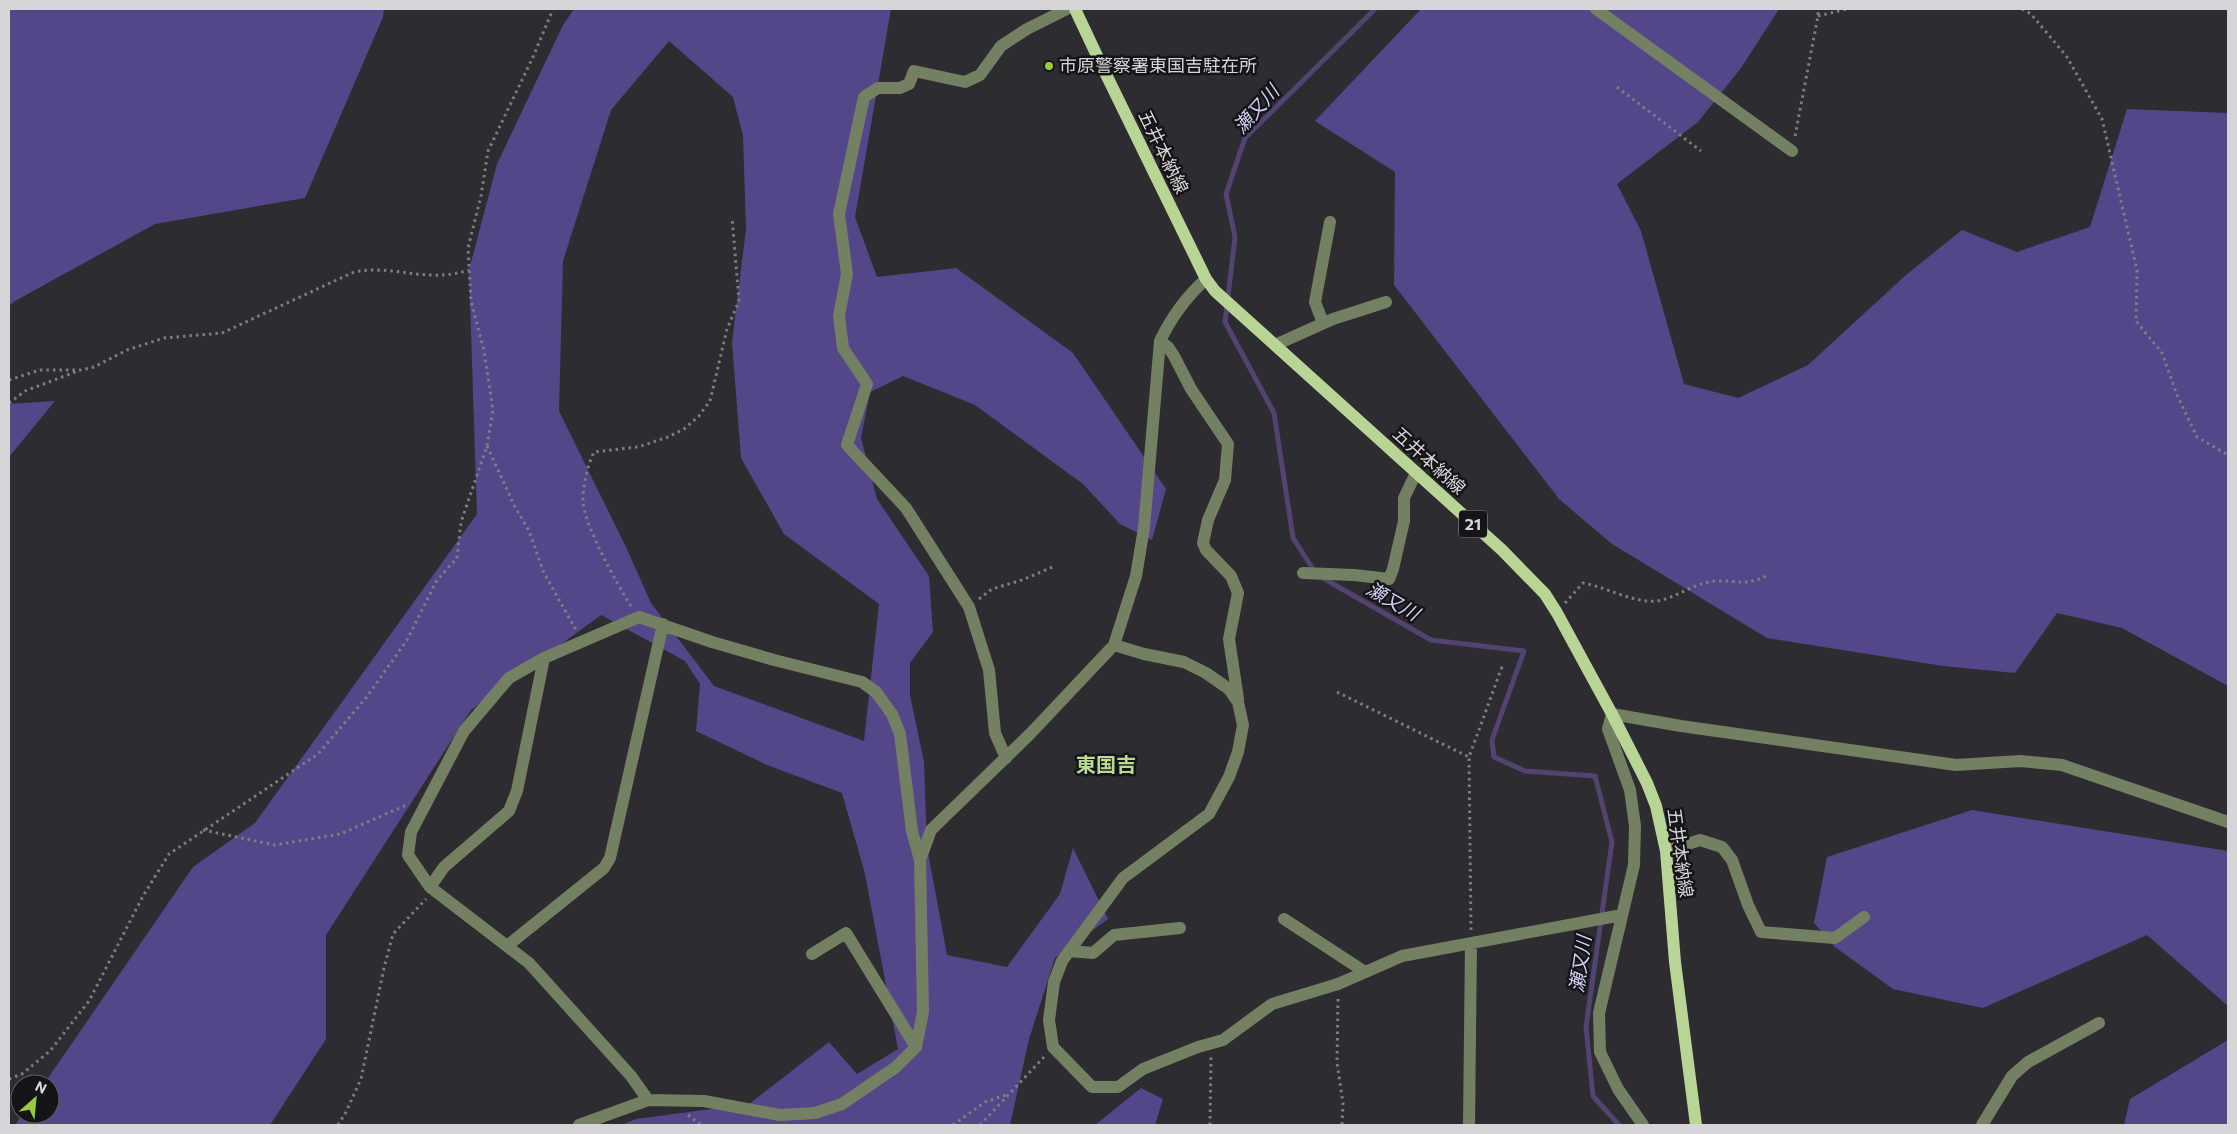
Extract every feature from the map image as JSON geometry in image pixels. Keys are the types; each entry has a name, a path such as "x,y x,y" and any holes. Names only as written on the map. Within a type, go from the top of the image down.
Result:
{"main road":[{"name":"五井本納線","path":"1075,9 1206,279 1215,291 1521,568 1545,594 1557,614 1612,714 1647,783 1656,806 1666,851 1675,962 1696,1125"}],"street":[{"path":"1006,758 995,733 989,670 968,607 906,508 846,445 867,384 843,348 839,316 847,274 839,214 864,97 878,88 900,88 909,84 914,71 966,82 980,75 1001,46 1027,29 1068,9"},
{"path":"1596,9 1792,151"},
{"path":"1323,323 1316,302 1330,222"},
{"path":"920,860 931,830 1006,758 1114,645 1136,576 1144,528 1160,340 1173,315 1191,292 1206,279"},
{"path":"1275,346 1323,323 1386,302"},
{"path":"1160,340 1174,356 1191,389 1228,444 1225,480 1208,520 1203,543 1206,550 1231,576 1238,593 1229,639 1242,725 1238,752 1228,777 1209,814 1123,878 1062,961 1054,982 1049,1020 1054,1047 1092,1087 1118,1087 1143,1069 1223,1040 1272,1004 1338,984 1402,956 1622,915"},
{"path":"1303,573 1354,574 1389,579 1404,521 1404,498 1416,473"},
{"path":"579,1125 648,1100 704,1101 780,1115 815,1113 842,1104 896,1067 916,1047 923,1012 920,860 912,831 900,734 892,714 876,692 862,682 774,660 712,642 638,617 544,658 509,678 464,731 411,832 408,855 430,887 529,963 632,1076 648,1100"},
{"path":"507,946 604,868 610,858 663,624"},
{"path":"1114,645 1144,654 1184,662 1206,673 1229,689 1238,702"},
{"path":"430,887 444,867 510,811 517,791 544,658"},
{"path":"1643,1125 1618,1089 1600,1052 1599,1013 1634,865 1635,826 1630,790 1608,730 1612,714 1681,726 1956,765 2020,761 2062,765 2228,822"},
{"path":"1666,851 1700,840 1722,847 1732,860 1760,932 1835,938 1864,917"},
{"path":"1284,919 1365,972"},
{"path":"1070,951 1093,953 1114,935 1180,928"},
{"path":"812,954 846,933 916,1047"},
{"path":"1469,1125 1471,943"},
{"path":"1982,1125 2012,1076 2028,1062 2099,1023"}],"path":[{"path":"9,1080 22,1074 50,1051 89,1001 143,896 169,854 202,830 318,754 366,698 407,640 437,580 457,558 461,522 487,446 493,410 484,351 471,301 468,248 481,196 488,151 533,57 553,9"},
{"path":"1792,151 1818,9"},
{"path":"1818,16 1847,9"},
{"path":"2023,9 2031,14 2067,57 2102,119 2137,270 2136,321 2162,354 2177,395 2197,437 2228,455"},
{"path":"1617,87 1702,151"},
{"path":"638,617 619,586 591,529 582,503 586,474 594,452 638,447 668,437 684,429 699,416 710,400 726,329 739,301 732,217"},
{"path":"9,403 26,391 94,366 127,350 164,338 222,333 354,272 368,269 429,276 453,276 469,270"},
{"path":"9,380 40,370 81,370"},
{"path":"487,446 514,505 529,531 544,573 583,642"},
{"path":"968,607 992,589 1022,580 1055,566"},
{"path":"1557,614 1583,583 1638,599 1661,600 1676,593 1716,581 1753,582 1769,575"},
{"path":"1471,943 1469,756 1503,664"},
{"path":"1337,692 1469,756"},
{"path":"202,830 275,845 340,834 430,795"},
{"path":"338,1125 361,1079 393,934 424,902 430,887"},
{"path":"1338,984 1337,1063 1343,1103 1342,1125"},
{"path":"1210,1125 1212,1043"},
{"path":"980,1125 1054,1047"},
{"path":"953,1125 985,1102 1009,1094"}],"shaded area":[{"path":"9,9 384,9 383,17 305,198 155,224 9,306"},
{"path":"574,9 891,9 855,217 877,277 956,268 1073,353 1166,489 1152,540 1120,524 1083,484 975,405 903,376 870,392 861,438 877,499 929,576 933,632 910,663 910,695 924,762 927,847 947,955 1007,967 1060,894 1073,848 1108,919 1055,958 1029,1039 1010,1125 621,1125 636,1119 749,1104 829,1042 857,1074 898,1049 865,874 842,793 767,765 696,731 700,684 685,661 601,615 471,710 326,935 326,1039 270,1125 15,1125 60,1124 60,1074 51,1074 193,867 255,823 477,514 469,270 497,164 563,25","holes":["669,41 733,97 743,136 746,229 732,342 741,458 784,534 879,604 864,741 714,686 651,603 626,547 559,411 563,261 611,110"]},
{"path":"1421,9 1779,9 1741,68 1698,122 1617,184 1641,231 1684,384 1738,398 1808,365 1906,275 1962,230 2017,252 2090,227 2127,109 2228,113 2228,686 2122,628 2057,613 2015,673 1943,666 1767,638 1612,544 1559,499 1394,285 1395,172 1315,121"},
{"path":"55,401 9,457 9,404"},
{"path":"1972,810 2228,851 2228,1006 2147,935 1983,1008 1893,989 1835,947 1814,923 1827,857"},
{"path":"2228,1040 2228,1125 2124,1125 2130,1099"},
{"path":"1141,1088 1163,1099 1155,1125 1095,1125"}],"waterway":[{"name":"瀬又川","path":"1315,572 1293,538 1274,413 1225,322 1235,237 1226,194 1245,138 1375,9"},
{"name":"瀬又川","path":"1321,577 1431,640 1524,651 1492,740 1494,757 1525,771 1595,776 1612,842 1586,1027 1593,1096 1619,1125"}],"place":[{"name":"市原警察署東国吉駐在所","path":"1049,66"}],"district":[{"name":"東国吉","path":"1106,765"}]}
